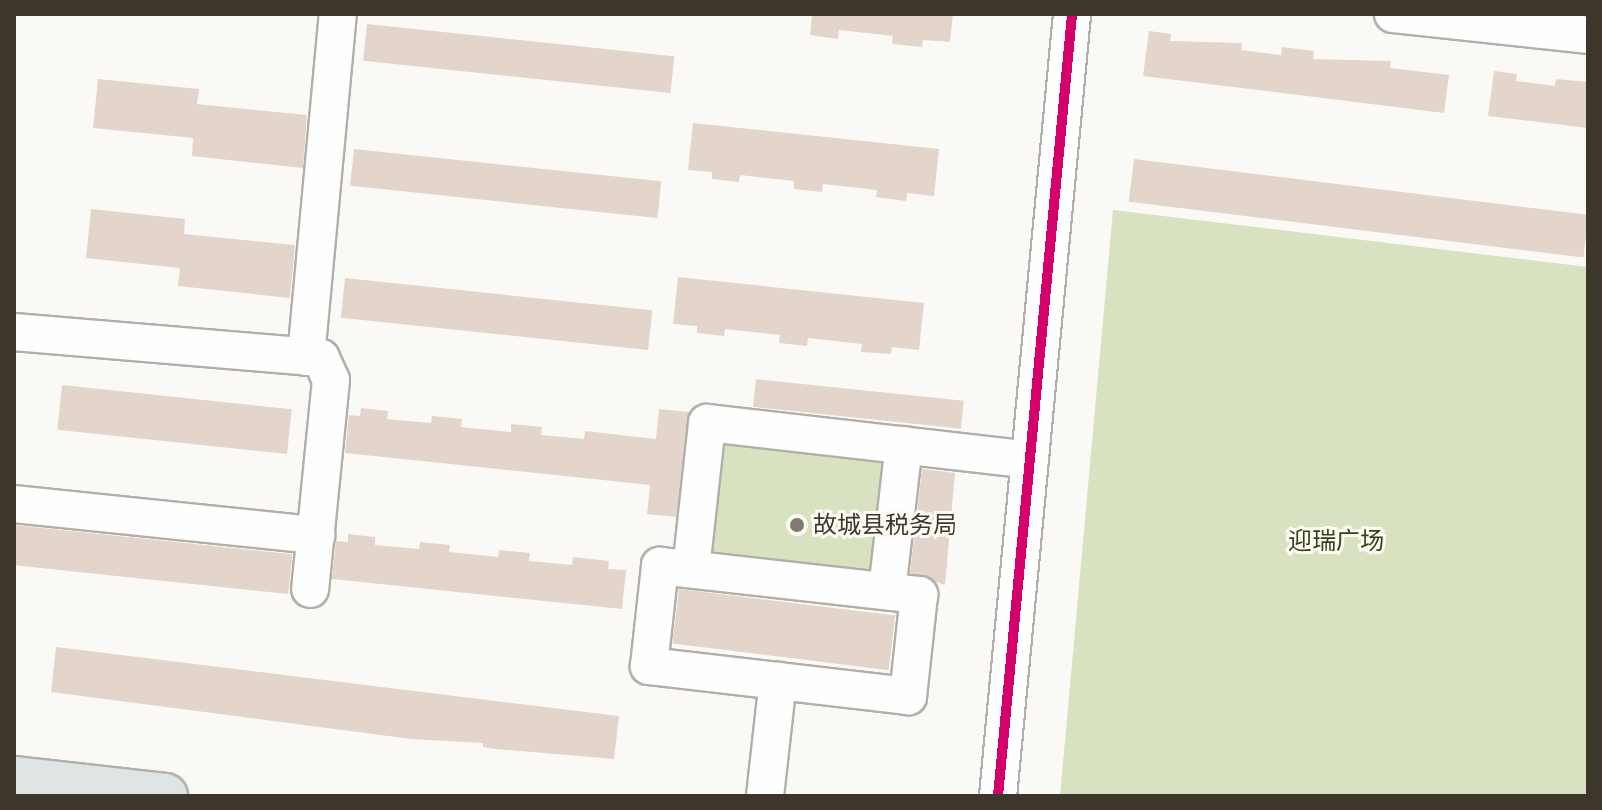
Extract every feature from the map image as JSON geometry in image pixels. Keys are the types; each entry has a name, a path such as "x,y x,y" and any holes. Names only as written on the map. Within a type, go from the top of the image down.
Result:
{"main road":[{"path":"14,779 165,796"}],"street":[{"path":"306,357 338,14"},
{"path":"998,796 1072,14"},
{"path":"1393,14 1453,17 1588,35"},
{"path":"14,332 321,358 331,380 310,589"},
{"path":"691,569 707,423 1030,460"},
{"path":"887,591 904,445"},
{"path":"14,504 316,535"},
{"path":"660,566 887,591 919,595 908,696 649,666 660,566"},
{"path":"765,796 778,681"}],"green space":[{"name":"迎瑞广场","path":"1113,210 1588,267 1588,796 1060,796"},
{"path":"721,440 885,460 871,573 707,553"}],"building":[{"path":"812,14 953,14 950,42 923,40 922,47 892,44 893,36 839,30 838,39 810,35"},
{"path":"367,24 674,56 670,93 363,61"},
{"path":"1149,31 1171,34 1170,41 1242,43 1241,50 1281,55 1282,47 1314,51 1313,59 1391,61 1390,68 1449,75 1444,113 1143,76"},
{"path":"1494,71 1517,74 1516,81 1555,86 1556,79 1588,82 1588,128 1488,116"},
{"path":"98,79 199,89 197,104 307,115 303,168 192,156 193,138 93,128"},
{"path":"693,123 939,149 934,196 907,193 906,201 876,197 877,190 823,184 822,192 794,189 794,181 740,175 739,182 712,179 712,172 688,170"},
{"path":"354,149 661,181 657,218 350,186"},
{"path":"1134,159 1588,215 1583,257 1129,202"},
{"path":"91,209 185,219 184,234 295,245 290,298 178,286 180,268 86,258"},
{"path":"678,277 924,303 919,350 892,347 891,354 861,352 862,344 808,338 807,346 779,343 780,335 725,329 724,336 697,333 697,326 673,324"},
{"path":"345,278 652,310 648,350 341,318"},
{"path":"756,379 964,401 961,429 753,407"},
{"path":"62,385 292,409 287,454 57,430"},
{"path":"361,408 388,411 387,419 431,423 432,416 462,419 461,427 511,432 511,424 542,427 541,435 584,439 585,431 656,439 659,409 689,412 676,517 647,514 650,485 345,453 349,415 360,416"},
{"path":"922,469 955,473 945,585 910,573"},
{"path":"14,525 292,554 288,594 14,565"},
{"path":"348,534 375,537 375,545 419,549 420,542 450,545 449,552 498,557 499,550 530,553 529,561 572,565 573,557 609,561 608,569 626,570 622,609 332,579 336,541 348,542"},
{"path":"679,589 895,616 889,670 672,644"},
{"path":"56,647 619,716 614,759 495,749 483,747 483,743 411,739 51,692"}],"cycle path":[{"path":"998,796 1072,14"}],"place":[{"name":"故城县税务局","path":"797,525"}]}
